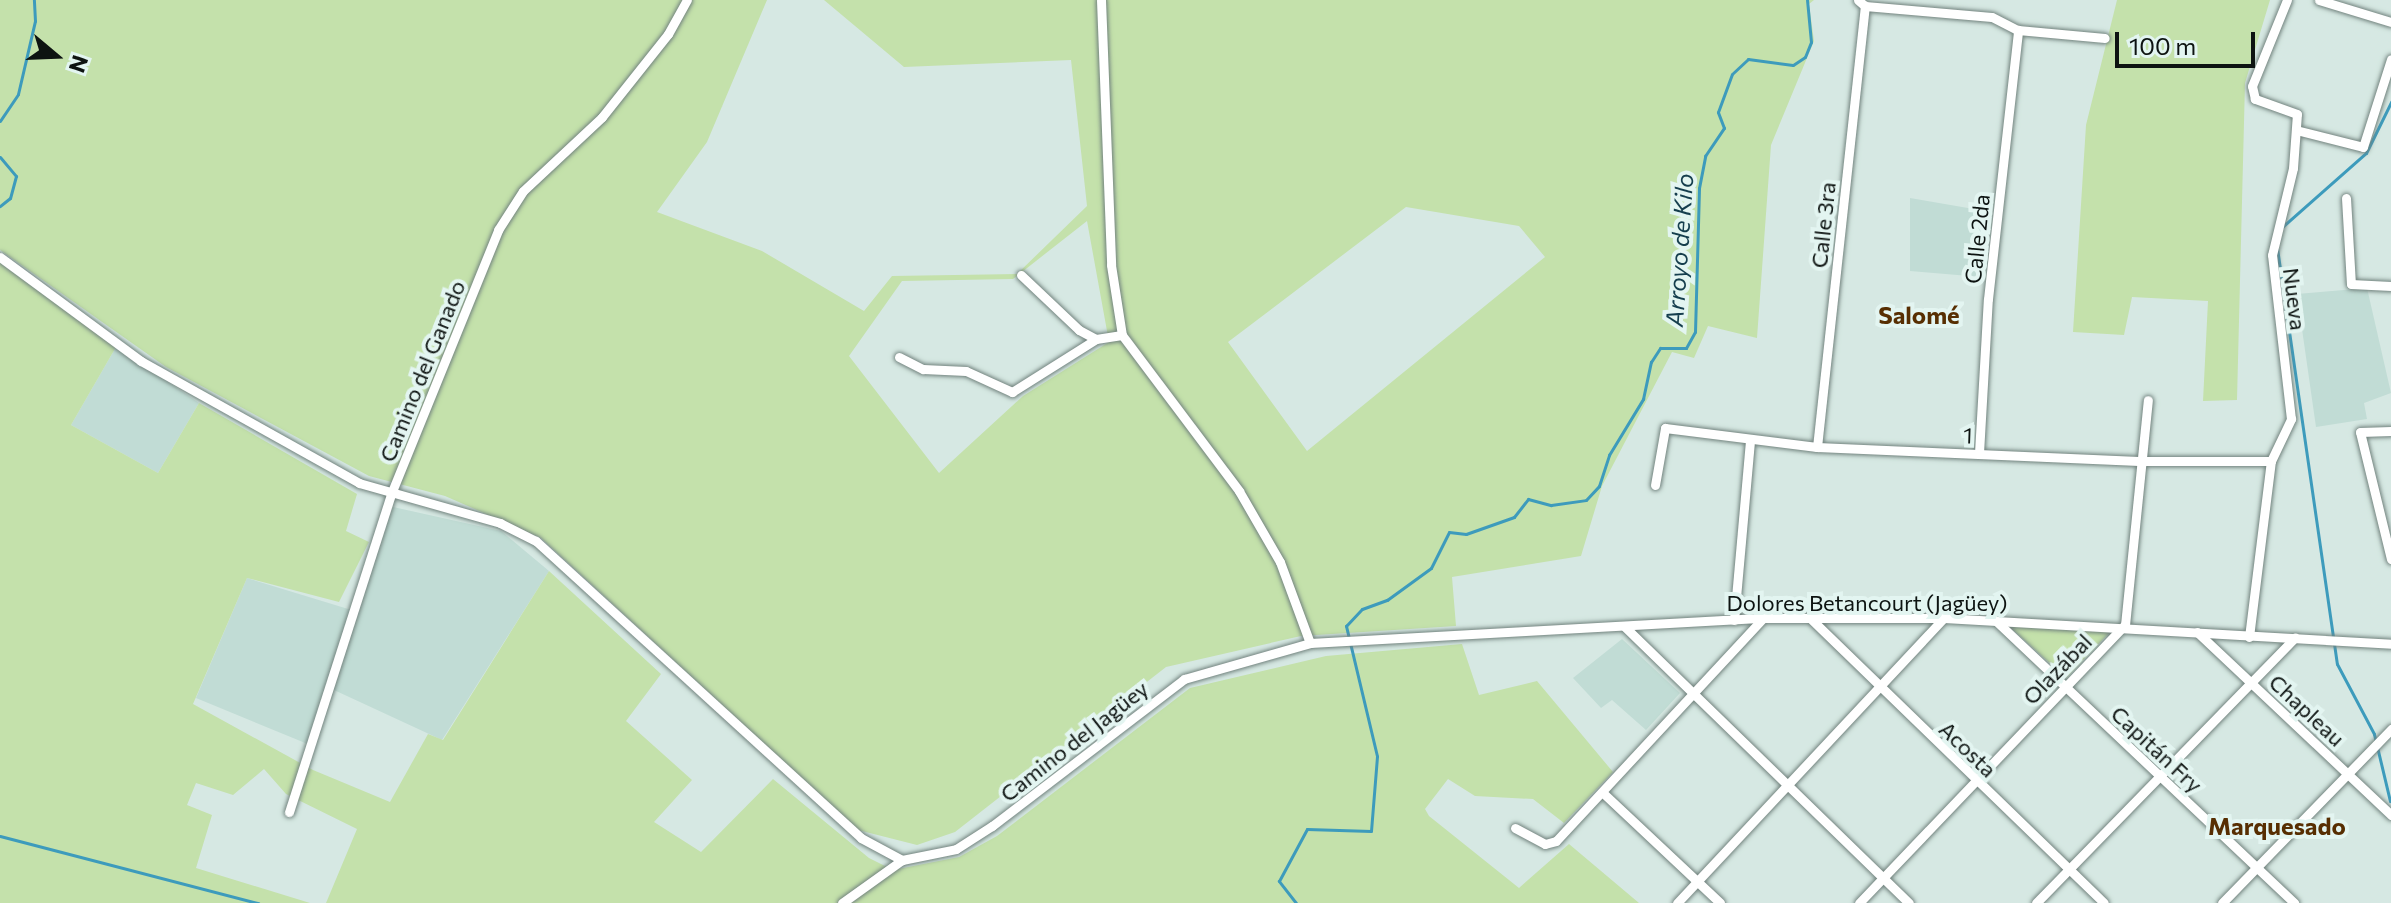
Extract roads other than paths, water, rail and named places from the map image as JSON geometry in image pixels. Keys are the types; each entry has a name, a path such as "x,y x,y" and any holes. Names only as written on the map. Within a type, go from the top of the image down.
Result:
{"street":[{"name":"Camino del Ganado","path":"289,812 391,494 498,230 523,191 602,117 668,34 687,0"},
{"path":"1101,0 1111,265 1122,335 1129,351 1239,491 1280,562 1310,643"},
{"path":"2287,0 2252,86 2255,99 2292,108 2296,130 2363,147 2391,59"},
{"path":"2319,0 2391,22"},
{"path":"1862,3 1992,17 2018,30 2105,38"},
{"name":"Calle 3ra","path":"1817,447 1862,3"},
{"name":"Calle 2da","path":"1979,453 1988,299 2018,30"},
{"name":"Nueva","path":"2249,637 2271,461 2291,419 2272,255 2293,168 2296,130"},
{"path":"2346,198 2351,284 2391,286"},
{"path":"0,257 141,361 359,483 500,523 536,541 861,838 902,860"},
{"path":"1021,275 1079,330 1096,339"},
{"path":"899,357 923,369 966,371 1012,392 1096,339 1122,335"},
{"path":"2125,625 2139,461 2148,400"},
{"name":"1","path":"1655,485 1665,428 1750,442 1817,447 2139,461 2271,461"},
{"path":"2391,431 2360,432 2391,559"},
{"path":"1734,620 1750,442"},
{"path":"1515,828 1545,844 1556,841 1763,618"},
{"name":"Dolores Betancourt (Jagüey)","path":"1342,641 1763,618 1944,618 2125,625 2249,637 2391,644"},
{"name":"Acosta","path":"1810,618 2104,903"},
{"path":"1677,903 1944,618"},
{"name":"Capitán Fry","path":"1995,620 2294,903"},
{"name":"Olazábal","path":"1859,903 2125,625"},
{"path":"1625,627 1909,903"},
{"name":"Chapleau","path":"2197,632 2391,815"},
{"path":"2036,903 2295,638"},
{"name":"Camino del Jagüey","path":"842,903 902,860 956,849 992,826 1184,679 1310,643 1342,641"},
{"path":"2222,903 2391,729"},
{"path":"1602,792 1720,903"}],"waterway":[{"path":"0,121 18,94 35,21 34,0"},
{"name":"Arroyo de Kilo","path":"1296,903 1279,881 1307,829 1371,831 1377,756 1346,626 1362,609 1387,600 1431,568 1449,532 1466,534 1514,517 1528,499 1551,505 1586,500 1599,486 1609,455 1643,399 1651,362 1660,348 1686,348 1695,332 1699,188 1705,156 1724,128 1718,112 1732,74 1748,59 1793,65 1805,57 1811,42 1807,0"},
{"path":"2282,227 2366,153 2391,102"},
{"path":"0,157 16,176 10,198 0,206"},
{"path":"2277,248 2337,664 2374,734 2390,801"},
{"path":"0,836 258,903"}],"district":[{"name":"Salomé","path":"1919,315"},
{"name":"Marquesado","path":"2277,826"}]}
